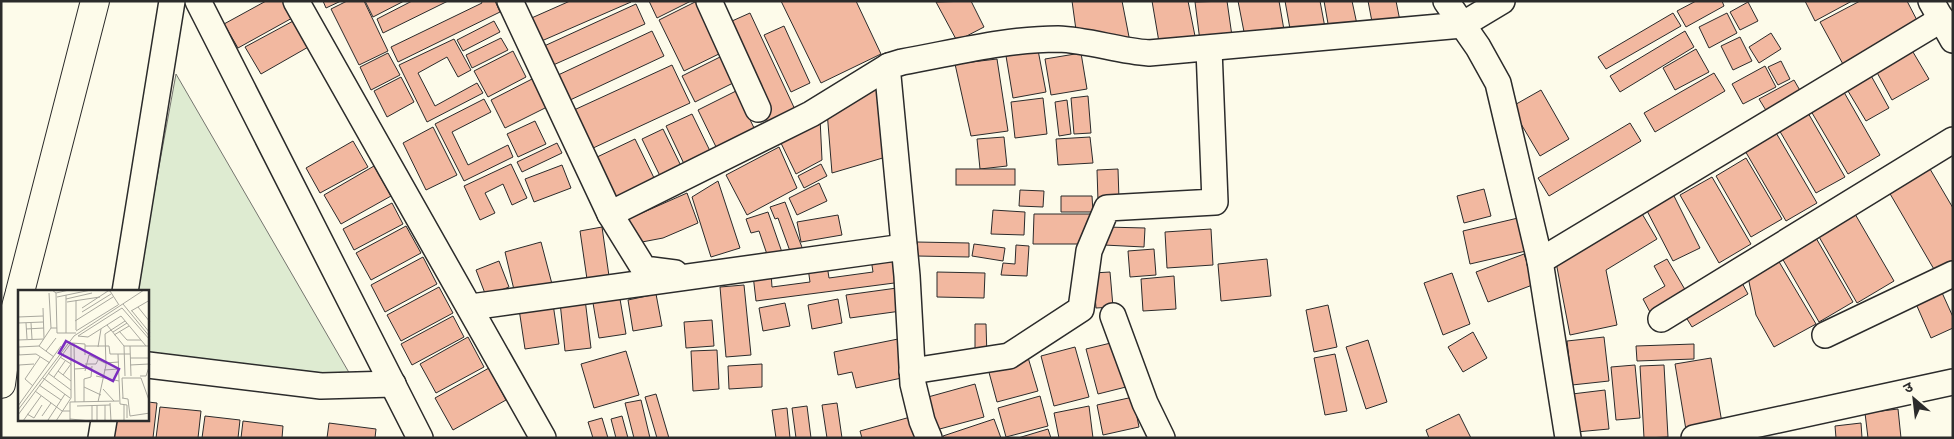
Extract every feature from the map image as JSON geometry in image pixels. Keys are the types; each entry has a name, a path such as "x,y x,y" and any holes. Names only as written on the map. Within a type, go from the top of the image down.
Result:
{"street":[{"path":"21,290 95,1"},
{"path":"125,290 172,1"},
{"path":"198,1 420,438"},
{"path":"296,1 544,438"},
{"path":"510,1 610,214 644,268 697,276"},
{"path":"709,1 758,109"},
{"path":"1446,1 1478,47 1498,83 1540,261 1568,438"},
{"path":"610,214 811,114 889,66 902,62 1018,41 1059,39 1149,53 1462,25 1502,1"},
{"path":"1540,261 1942,20"},
{"path":"912,371 1009,356 1081,309 1089,251 1107,208 1215,202 1209,49"},
{"path":"889,66 888,76 904,247 912,371 916,400 929,438"},
{"path":"1662,319 1953,140"},
{"path":"471,307 904,247"},
{"path":"1825,335 1953,274"},
{"path":"1,384 8,340 18,300"},
{"path":"1113,316 1146,403 1162,438"},
{"path":"149,365 321,386 392,384"},
{"path":"1694,438 1953,382"},
{"path":"1139,438 1146,403"},
{"path":"101,438 104,422"}],"green space":[{"path":"176,74 351,376 149,354 149,290 136,290"}],"building":[{"path":"266,1 285,1 294,17 238,48 224,24"},
{"path":"323,1 341,1 326,8"},
{"path":"347,1 364,1 388,51 359,65 331,9"},
{"path":"365,1 404,1 373,17"},
{"path":"412,1 448,1 383,33 377,19"},
{"path":"481,1 495,1 500,12 398,62 391,47 482,3"},
{"path":"570,1 631,2 537,43 527,20"},
{"path":"649,1 691,1 657,18"},
{"path":"697,1 723,52 684,71 659,20"},
{"path":"781,1 856,1 881,54 821,83"},
{"path":"971,1 984,27 957,41 936,2"},
{"path":"1072,1 1122,1 1130,42 1076,30"},
{"path":"1152,1 1188,1 1196,41 1160,48"},
{"path":"1227,1 1232,36 1200,41 1195,2"},
{"path":"1238,1 1279,1 1284,30 1245,37"},
{"path":"1285,1 1320,1 1326,33 1292,40"},
{"path":"1324,1 1352,1 1358,29 1330,35"},
{"path":"1368,1 1396,1 1400,21 1373,27"},
{"path":"1696,1 1722,1 1724,6 1686,27 1677,11"},
{"path":"1805,1 1852,1 1815,21"},
{"path":"1860,1 1907,1 1920,26 1844,66 1820,22"},
{"path":"1748,2 1758,21 1740,30 1730,12"},
{"path":"636,4 645,24 551,66 542,47"},
{"path":"750,13 798,116 771,129 723,25"},
{"path":"1673,13 1681,26 1606,69 1598,57"},
{"path":"1727,13 1737,33 1709,48 1699,27"},
{"path":"295,20 310,46 261,74 245,47"},
{"path":"494,21 500,32 463,51 457,40"},
{"path":"784,26 810,83 791,92 764,35"},
{"path":"652,31 664,56 568,101 556,76"},
{"path":"1685,31 1694,47 1620,92 1610,76"},
{"path":"1771,33 1781,49 1759,63 1749,47"},
{"path":"1740,37 1752,61 1733,70 1721,46"},
{"path":"501,38 508,50 472,68 466,55"},
{"path":"454,39 471,70 458,77 447,57 418,73 435,106 477,83 483,93 427,122 399,65"},
{"path":"1910,47 1929,79 1892,100 1874,67"},
{"path":"1696,49 1709,72 1675,90 1663,68"},
{"path":"1038,50 1046,92 1013,98 1006,56"},
{"path":"513,51 526,77 488,97 474,71"},
{"path":"388,53 400,75 371,90 360,67"},
{"path":"1081,53 1087,89 1051,95 1045,59"},
{"path":"724,55 737,81 695,102 682,76"},
{"path":"997,59 1008,131 971,136 955,64"},
{"path":"1781,61 1790,79 1778,85 1768,67"},
{"path":"672,65 690,103 591,149 574,110"},
{"path":"1765,66 1776,87 1743,104 1732,84"},
{"path":"1869,72 1889,108 1866,121 1845,86"},
{"path":"1714,73 1725,91 1655,132 1644,113"},
{"path":"401,77 414,102 387,117 374,91"},
{"path":"534,78 549,106 505,128 491,100"},
{"path":"1794,80 1802,94 1767,112 1759,99"},
{"path":"876,84 886,157 832,173 827,111"},
{"path":"1841,87 1880,155 1848,174 1808,106"},
{"path":"1541,90 1569,139 1540,156 1511,107"},
{"path":"736,91 757,134 719,153 698,110"},
{"path":"1088,96 1091,133 1074,134 1071,98"},
{"path":"1043,98 1047,134 1015,138 1011,102"},
{"path":"484,99 491,112 452,132 468,165 508,145 513,157 464,181 435,124"},
{"path":"1067,100 1071,134 1059,136 1055,102"},
{"path":"1804,106 1845,177 1816,193 1775,123"},
{"path":"692,114 711,153 685,166 666,126"},
{"path":"820,118 822,160 796,174 779,139"},
{"path":"535,121 546,144 518,157 507,134"},
{"path":"1630,123 1641,141 1549,196 1538,178"},
{"path":"433,127 457,175 426,190 403,143"},
{"path":"663,129 682,168 661,178 642,139"},
{"path":"1775,131 1817,203 1786,221 1744,149"},
{"path":"1004,137 1007,166 980,169 977,139"},
{"path":"1090,137 1093,163 1058,165 1056,139"},
{"path":"635,139 656,182 616,201 595,158"},
{"path":"353,141 368,167 320,193 306,168"},
{"path":"557,143 562,153 522,172 517,162"},
{"path":"779,147 797,188 747,215 726,175"},
{"path":"1746,158 1782,219 1751,237 1716,176"},
{"path":"511,164 527,198 512,205 503,184 485,193 495,213 480,220 464,186"},
{"path":"821,164 827,176 804,188 798,176"},
{"path":"562,165 571,188 534,202 525,179"},
{"path":"374,166 391,196 341,224 324,195"},
{"path":"956,169 1015,169 1015,185 956,185"},
{"path":"1118,169 1119,200 1098,201 1097,170"},
{"path":"1930,169 1953,208 1953,260 1935,271 1889,192"},
{"path":"1712,177 1751,244 1719,263 1680,195"},
{"path":"718,181 740,248 711,257 692,197"},
{"path":"819,183 827,201 797,215 789,198"},
{"path":"1484,189 1491,216 1464,223 1457,196"},
{"path":"1020,190 1044,191 1043,207 1019,206"},
{"path":"1672,192 1700,248 1673,261 1644,205"},
{"path":"687,193 698,223 663,238 642,242 626,220"},
{"path":"1061,196 1092,196 1093,212 1061,212"},
{"path":"785,202 803,250 791,254 778,218 775,219 770,207"},
{"path":"392,203 403,224 354,250 343,229"},
{"path":"1638,207 1657,239 1606,270 1617,325 1570,335 1555,257"},
{"path":"993,210 1025,212 1024,235 991,234"},
{"path":"768,212 784,258 770,263 759,231 751,233 746,219"},
{"path":"1034,214 1090,214 1090,244 1033,244"},
{"path":"1855,214 1894,281 1857,303 1818,235"},
{"path":"838,215 842,235 801,242 797,222"},
{"path":"1518,218 1526,251 1470,264 1463,231"},
{"path":"406,226 421,253 371,280 356,253"},
{"path":"602,227 610,283 588,286 580,231"},
{"path":"1105,227 1145,228 1144,247 1104,245"},
{"path":"1211,229 1213,265 1167,268 1165,232"},
{"path":"1816,238 1853,302 1819,322 1782,258"},
{"path":"541,242 552,284 515,294 505,252"},
{"path":"917,242 969,243 969,257 917,256"},
{"path":"974,244 1005,248 1003,261 972,256"},
{"path":"1016,245 1029,246 1027,276 1001,275 1003,263 1015,264"},
{"path":"1154,249 1156,275 1130,277 1128,251"},
{"path":"1524,254 1535,284 1488,302 1476,272"},
{"path":"898,256 902,282 756,301 753,275 771,273 772,287 810,282 808,268 827,265 829,278 873,272 871,259"},
{"path":"423,257 437,284 385,312 371,285"},
{"path":"1267,259 1271,296 1221,301 1218,264"},
{"path":"1667,259 1687,293 1651,314 1643,299 1665,286 1654,266"},
{"path":"1778,260 1816,324 1774,347 1756,315 1748,277"},
{"path":"499,261 509,287 486,296 476,270"},
{"path":"937,272 985,273 984,298 937,297"},
{"path":"1110,272 1113,307 1096,308 1093,273"},
{"path":"1452,273 1470,324 1443,335 1424,283"},
{"path":"1174,276 1176,309 1143,311 1141,279"},
{"path":"1741,281 1748,294 1692,327 1684,314"},
{"path":"744,285 751,355 726,357 720,287"},
{"path":"1939,286 1953,317 1953,328 1931,338 1913,297"},
{"path":"439,287 453,313 401,341 387,315"},
{"path":"897,288 901,311 850,318 846,295"},
{"path":"656,294 662,326 633,331 628,300"},
{"path":"585,299 591,348 565,351 560,302"},
{"path":"620,299 626,334 599,338 593,303"},
{"path":"838,299 842,323 812,329 808,305"},
{"path":"785,303 790,326 763,331 759,308"},
{"path":"553,304 559,344 525,349 519,309"},
{"path":"1328,305 1337,347 1314,352 1306,310"},
{"path":"453,316 464,337 412,365 401,344"},
{"path":"712,320 714,346 686,348 684,322"},
{"path":"975,324 986,324 987,357 975,357"},
{"path":"1473,332 1487,358 1463,372 1448,347"},
{"path":"468,337 484,367 436,393 420,364"},
{"path":"1604,337 1609,381 1572,385 1567,341"},
{"path":"898,339 906,377 856,388 852,372 838,375 834,352"},
{"path":"1368,340 1387,402 1366,409 1346,347"},
{"path":"1119,341 1130,386 1098,394 1086,349"},
{"path":"1694,344 1694,359 1637,361 1636,346"},
{"path":"1075,347 1089,397 1054,406 1041,356"},
{"path":"717,350 719,389 693,391 691,351"},
{"path":"626,351 639,395 594,408 581,364"},
{"path":"1027,354 1038,391 997,402 987,365"},
{"path":"1335,354 1347,411 1325,415 1314,358"},
{"path":"1711,358 1722,423 1686,430 1675,364"},
{"path":"762,364 762,387 729,389 728,366"},
{"path":"1635,365 1640,418 1616,420 1611,367"},
{"path":"1664,365 1668,437 1644,438 1640,366"},
{"path":"489,368 506,400 453,430 435,398"},
{"path":"975,384 984,417 936,430 928,397"},
{"path":"1605,390 1609,429 1576,432 1572,394"},
{"path":"656,394 669,438 657,438 645,397"},
{"path":"1040,396 1048,426 1006,437 998,408"},
{"path":"1133,397 1139,427 1103,435 1097,405"},
{"path":"641,400 650,438 634,438 625,403"},
{"path":"149,402 157,403 153,438 106,438 108,422 149,422"},
{"path":"837,403 842,438 827,438 822,405"},
{"path":"807,406 811,438 796,438 792,408"},
{"path":"1089,406 1093,438 1059,438 1054,413"},
{"path":"160,407 201,411 198,438 156,438"},
{"path":"787,408 790,438 776,438 772,410"},
{"path":"1898,409 1901,438 1868,438 1865,413"},
{"path":"1459,414 1471,438 1429,438 1426,430"},
{"path":"205,416 240,420 238,438 202,438"},
{"path":"622,416 628,438 616,438 611,419"},
{"path":"914,416 920,438 862,438 860,431"},
{"path":"602,418 608,438 593,438 588,422"},
{"path":"994,419 1001,438 944,438 943,436"},
{"path":"243,421 283,426 282,438 241,438"},
{"path":"329,423 376,429 375,438 327,438"},
{"path":"1861,423 1862,438 1836,438 1835,426"},
{"path":"1048,429 1051,438 1018,438"}]}
